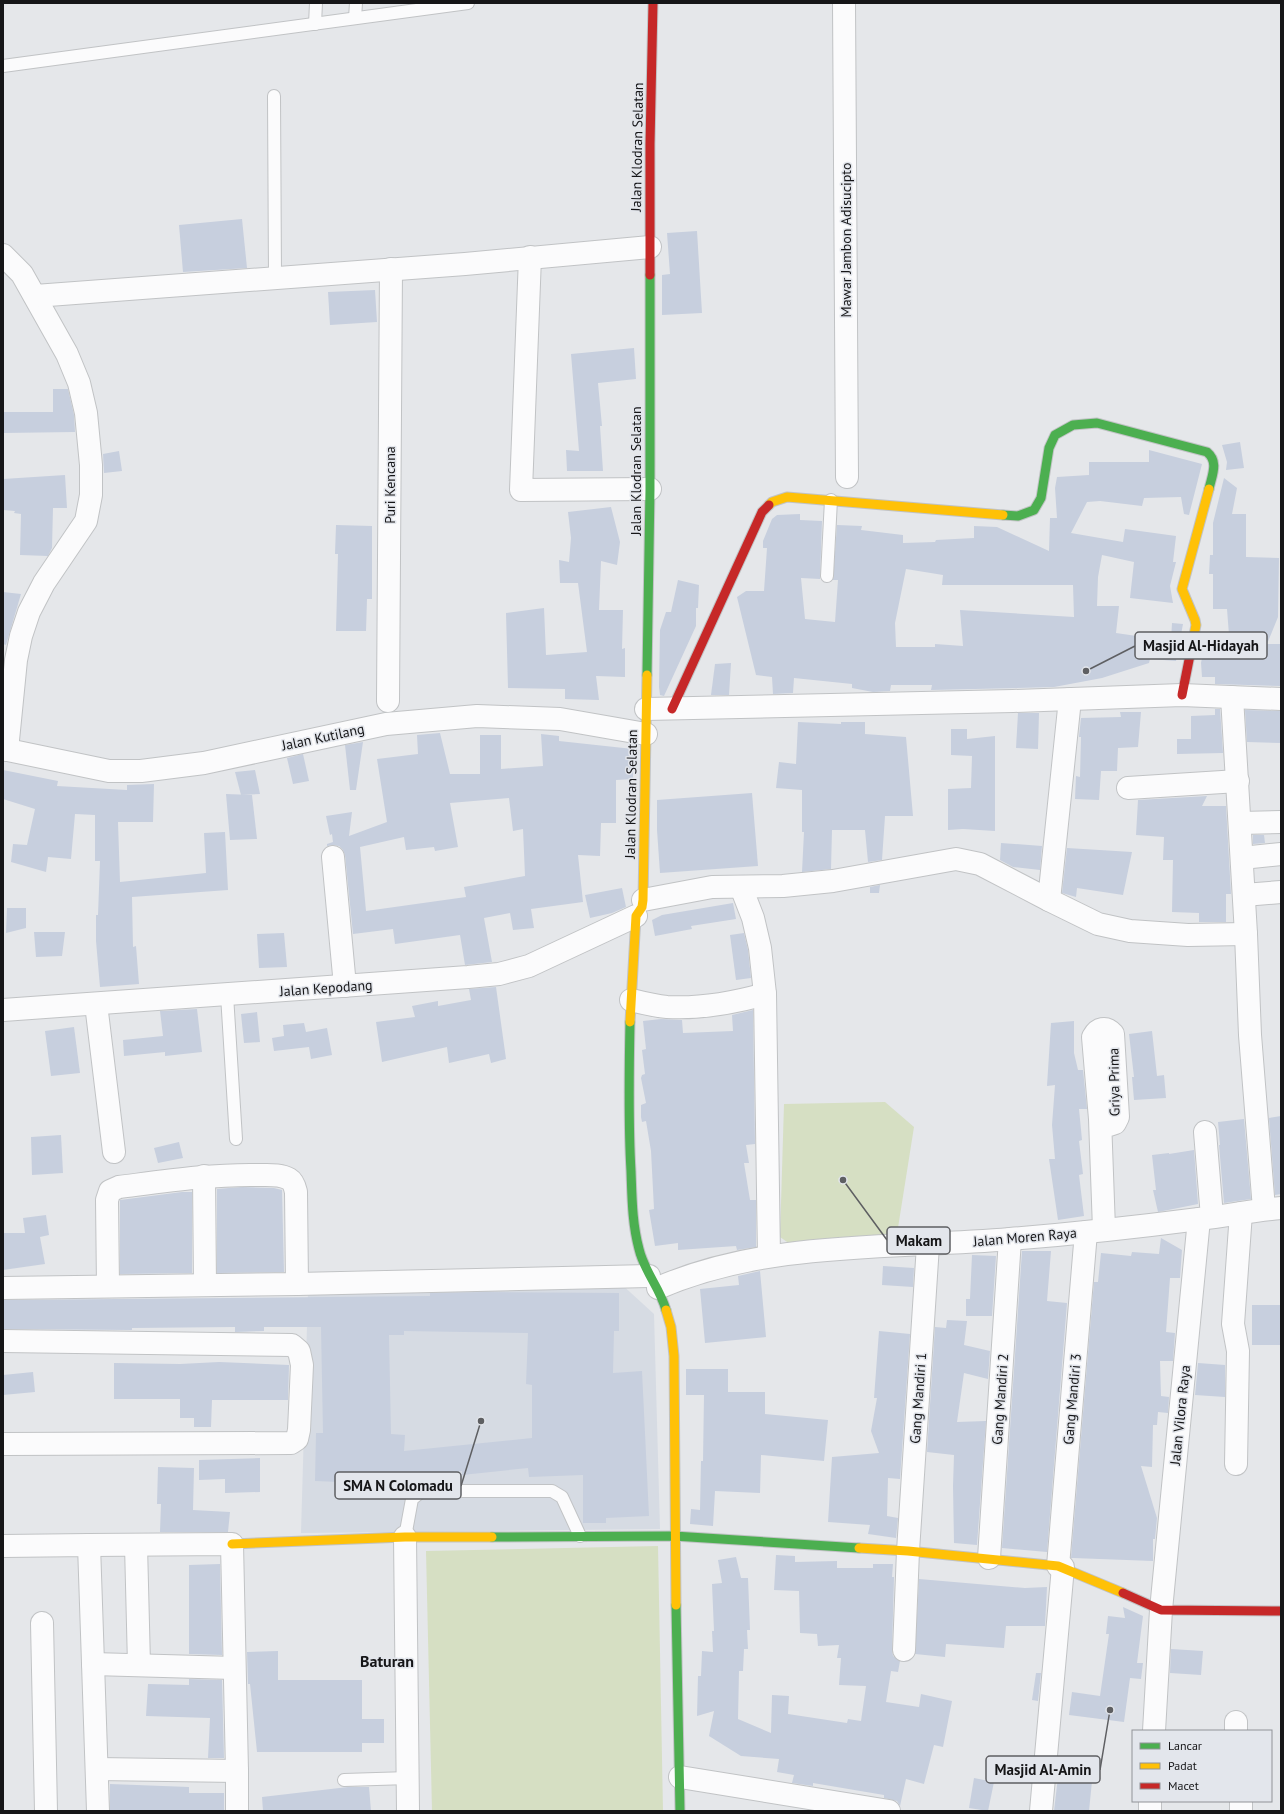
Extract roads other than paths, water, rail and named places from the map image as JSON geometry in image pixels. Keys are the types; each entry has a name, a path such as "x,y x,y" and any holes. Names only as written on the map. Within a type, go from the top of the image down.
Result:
{"street":[{"name":"Jalan Klodran Selatan","path":"638,917 646,734 650,489 650,247 653,3"},
{"name":"Mawar Jambon Adisucipto","path":"844,3 847,477"},
{"path":"35,296 391,269 650,247"},
{"path":"3,255 22,274 67,354 78,384 86,413 91,465 91,495 86,522 44,583 29,612 21,636 16,660 5,749"},
{"path":"530,257 521,490 650,489"},
{"name":"Puri Kencana","path":"388,700 391,269"},
{"path":"672,708 762,512 772,502 787,497 1018,516 1034,510 1041,498 1049,448 1055,435 1073,425 1096,422 1207,452 1213,457 1215,465 1182,589 1183,598 1196,616 1196,625 1182,695"},
{"path":"646,709 1182,695 1281,699"},
{"path":"1232,697 1244,895 1249,1026 1272,1208"},
{"path":"1049,900 1070,699"},
{"name":"Jalan Kutilang","path":"5,749 109,771 141,771 204,763 386,724 476,716 560,719 646,734"},
{"path":"1128,788 1238,781"},
{"path":"1240,823 1281,822"},
{"path":"1242,858 1281,854"},
{"path":"333,857 345,986"},
{"path":"680,1811 674,1536 674,1356 671,1327 665,1306 639,1251 633,1226 628,1113 632,961 638,917 712,887 743,892 833,881 956,859 980,864 1098,924 1130,931 1188,935 1246,934"},
{"path":"743,892 753,918 760,948 765,994 769,1256"},
{"path":"1244,895 1281,892"},
{"name":"Jalan Kepodang","path":"3,1010 468,977 507,972 530,966 638,917"},
{"path":"631,1000 666,1007 699,1008 733,1003 765,994"},
{"path":"96,1004 114,1152"},
{"name":"Griya Prima","path":"1095,1230 1100,1119"},
{"name":"Jalan Vilora Raya","path":"1154,1730 1161,1610 1206,1218 1205,1132"},
{"path":"108,1286 107,1200 110,1191 119,1187 204,1176 277,1176 290,1180 294,1185 296,1192 297,1284"},
{"path":"204,1176 205,1285"},
{"name":"Jalan Moren Raya","path":"653,1282 677,1280 769,1256 851,1249 1010,1239 1206,1218 1272,1208"},
{"path":"1236,1464 1238,1351 1233,1324 1241,1213"},
{"name":"Gang Mandiri 3","path":"1041,1811 1061,1566 1095,1230"},
{"name":"Gang Mandiri 2","path":"989,1558 1010,1239"},
{"name":"Gang Mandiri 1","path":"904,1650 908,1551 928,1245"},
{"path":"3,1288 297,1284 653,1282"},
{"path":"3,1341 292,1345 299,1351 302,1365 299,1430 297,1439 291,1443 3,1444"},
{"path":"3,1546 232,1544 405,1538 674,1536 908,1551 1061,1566 1161,1610 1281,1611"},
{"path":"405,1538 409,1778 408,1811"},
{"path":"232,1544 237,1811"},
{"path":"89,1545 98,1811"},
{"path":"136,1545 139,1665"},
{"path":"42,1623 46,1811"},
{"path":"93,1664 234,1668"},
{"path":"97,1769 237,1771"},
{"path":"680,1777 889,1811"}],"lane":[{"path":"315,24 316,3"},
{"path":"355,18 356,3"},
{"path":"3,66 468,3"},
{"path":"274,96 275,277"},
{"path":"827,576 831,500"},
{"path":"227,995 236,1138"},
{"path":"405,1538 412,1499 422,1491 552,1491 562,1497 580,1536"},
{"path":"344,1780 409,1778"}],"place":[{"name":"Masjid Al-Hidayah","path":"1086,671"},
{"name":"Makam","path":"843,1180"},
{"name":"SMA N Colomadu","path":"481,1421"},
{"name":"Masjid Al-Amin","path":"1110,1710"}],"district":[{"name":"Baturan","path":"387,1661"}]}
